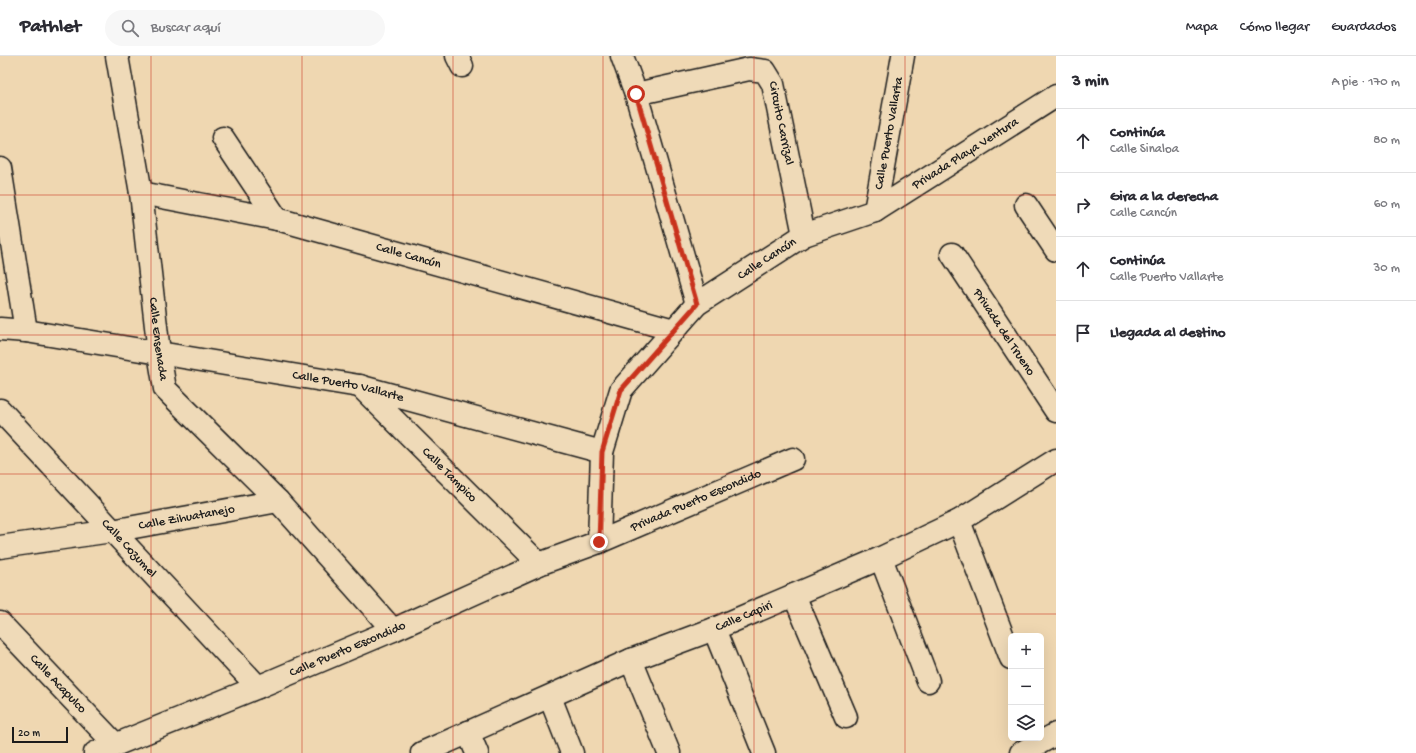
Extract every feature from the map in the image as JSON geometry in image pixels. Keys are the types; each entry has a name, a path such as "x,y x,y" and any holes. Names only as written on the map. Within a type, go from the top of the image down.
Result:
{"street":[{"name":"Calle Ensenada","path":"117,56 141,193 159,353 165,389 278,501 393,630"},
{"path":"622,56 636,94 697,304"},
{"name":"Calle Puerto Vallarta","path":"875,211 903,56"},
{"name":"Circuito Carrizal","path":"636,94 749,68 765,72 773,84 804,235"},
{"name":"Privada Playa Ventura","path":"875,211 1056,96"},
{"path":"223,138 277,219"},
{"path":"0,168 26,331"},
{"name":"Calle Cancún","path":"141,193 277,219 674,330"},
{"path":"1026,205 1056,250"},
{"name":"Calle Cancún","path":"602,452 621,390 697,304 804,235 875,211"},
{"name":"Privada del Trueno","path":"952,254 1056,411"},
{"name":"Calle Puerto Vallarte","path":"0,329 26,331 359,386 602,452"},
{"name":"Calle Tampico","path":"359,386 539,564"},
{"name":"Calle Cozumel","path":"0,410 258,687"},
{"path":"599,542 602,452"},
{"name":"Privada Puerto Escondido","path":"599,542 793,459"},
{"name":"Calle Capiri","path":"422,753 631,660 714,629 881,558 959,521 1056,460"},
{"name":"Calle Zihuatanejo","path":"0,548 112,531 278,501"},
{"path":"959,521 1008,650"},
{"name":"Calle Puerto Escondido","path":"94,753 258,687 393,630 539,564 599,542"},
{"path":"881,558 928,681"},
{"path":"794,595 846,717"},
{"name":"Calle Acapulco","path":"0,623 116,745"},
{"path":"714,629 764,753"},
{"path":"631,660 668,753"},
{"path":"550,697 572,753"},
{"path":"468,732 477,753"},
{"path":"1021,753 1056,734"}],"route":[{"path":"599,542 602,452 621,390 697,304 636,94"}]}
